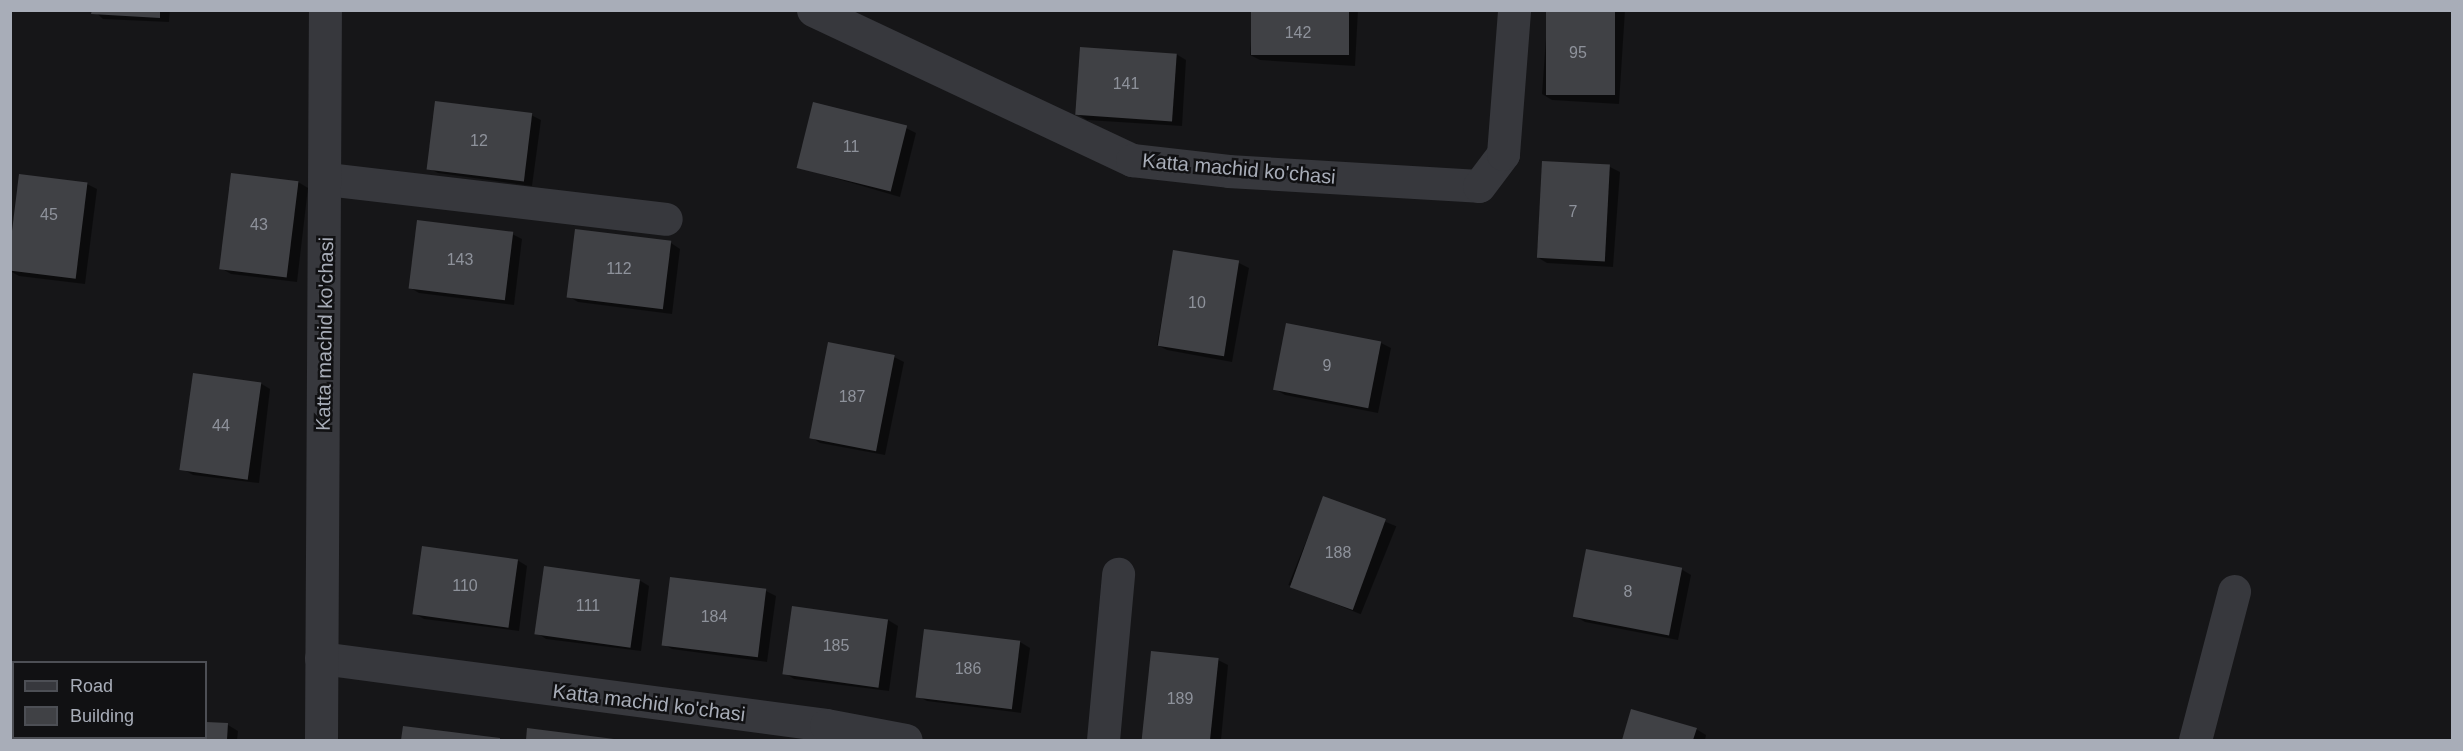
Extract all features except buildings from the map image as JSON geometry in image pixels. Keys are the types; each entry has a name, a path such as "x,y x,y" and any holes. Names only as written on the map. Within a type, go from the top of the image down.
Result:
{"street":[{"name":"Katta machid ko'chasi","path":"321,741 327,178 325,10"},
{"name":"Katta machid ko'chasi","path":"813,10 1131,160 1228,171 1479,186 1503,154 1514,10"},
{"path":"327,178 666,219"},
{"path":"1103,741 1118,574"},
{"path":"2195,741 2234,591"},
{"name":"Katta machid ko'chasi","path":"321,657 826,725 906,741"}]}
